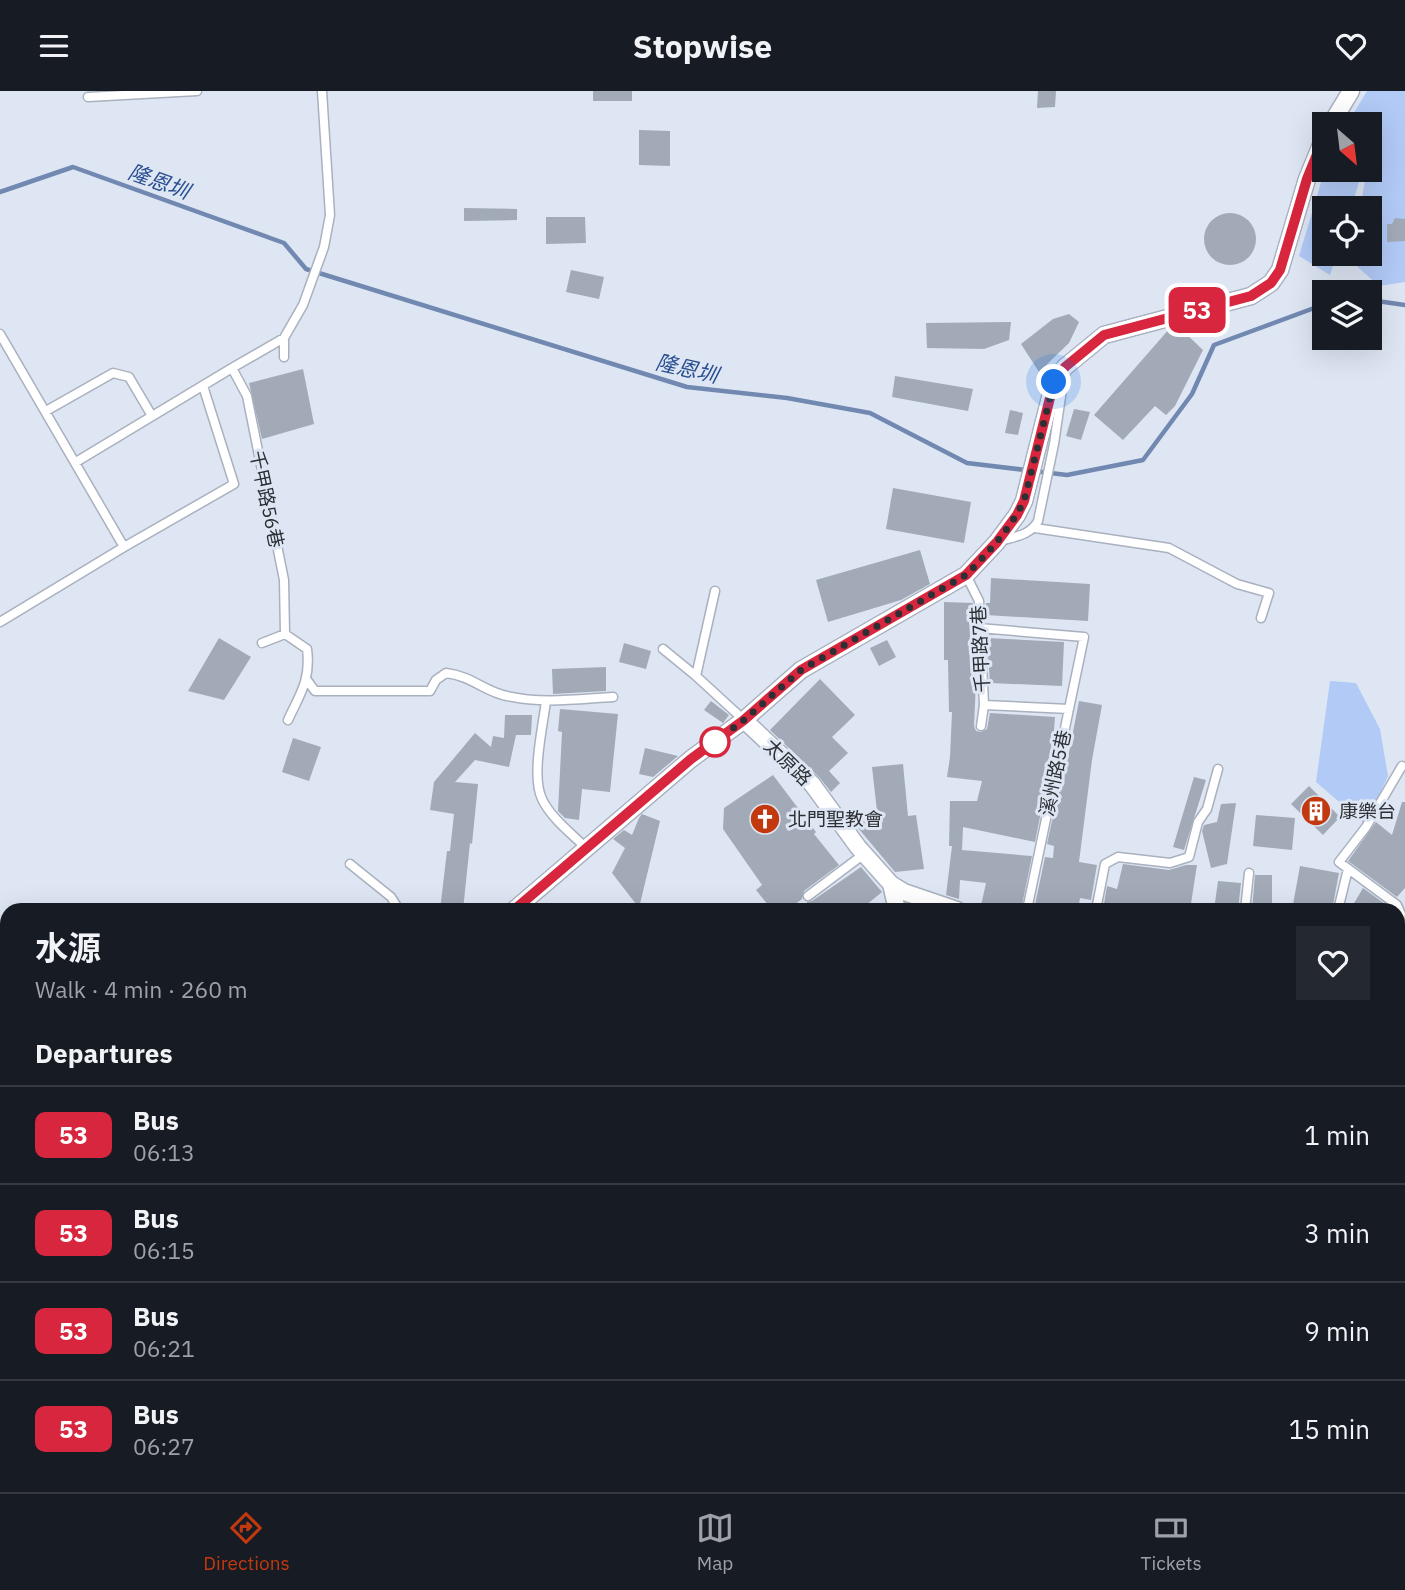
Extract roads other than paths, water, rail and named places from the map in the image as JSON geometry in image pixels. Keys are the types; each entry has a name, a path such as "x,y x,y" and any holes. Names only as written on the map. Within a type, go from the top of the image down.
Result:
{"street":[{"path":"1338,112 1351,91"},
{"path":"522,903 691,759 744,720 801,670 966,575 997,542 1024,501 1047,445 1054,382 1065,367 1104,335 1251,296 1271,283 1280,270 1312,167"},
{"name":"太原路","path":"744,720 812,784 864,854 891,884 895,903"},
{"path":"891,884 904,892 936,903"}],"lane":[{"path":"88,97 197,91"},
{"path":"284,357 284,338 303,305 324,247 330,215 322,91"},
{"path":"0,334 124,547"},
{"path":"76,462 284,338"},
{"name":"千甲路56巷","path":"232,368 247,396 282,569 285,634"},
{"path":"46,411 114,373 129,377 152,416"},
{"path":"0,622 234,484 203,386"},
{"path":"1035,529 1042,504 1047,445"},
{"path":"997,542 1035,529 1169,548 1237,585 1269,593 1261,618"},
{"name":"千甲路7巷","path":"966,575 979,601 984,705 981,726"},
{"path":"696,676 715,591"},
{"name":"溪州路5巷","path":"979,628 1084,637 1028,903"},
{"path":"262,643 285,634 307,649 310,668 307,680 288,720"},
{"path":"663,649 744,720"},
{"path":"307,680 316,691 430,691 436,680 446,673 462,675 505,696 546,701 613,697"},
{"path":"546,701 537,778 539,791 550,811 586,848"},
{"path":"984,705 1069,709"},
{"path":"1394,903 1339,862 1366,827 1402,766"},
{"path":"1097,903 1105,864 1118,857 1170,863 1189,857 1198,822 1207,809 1218,769"},
{"path":"808,896 864,854"},
{"path":"350,864 395,903"},
{"path":"1340,903 1348,869"},
{"path":"1246,903 1249,873"}],"waterway":[{"name":"隆恩圳","path":"0,192 73,167 284,243 306,269 687,387 787,398 870,413 967,463 1067,475 1143,460 1192,394 1214,345 1312,309"},
{"name":"隆恩圳","path":"1382,302 1405,305"}],"place":[{"name":"康樂台","path":"1316,811"},
{"name":"北門聖教會","path":"765,819"}]}
